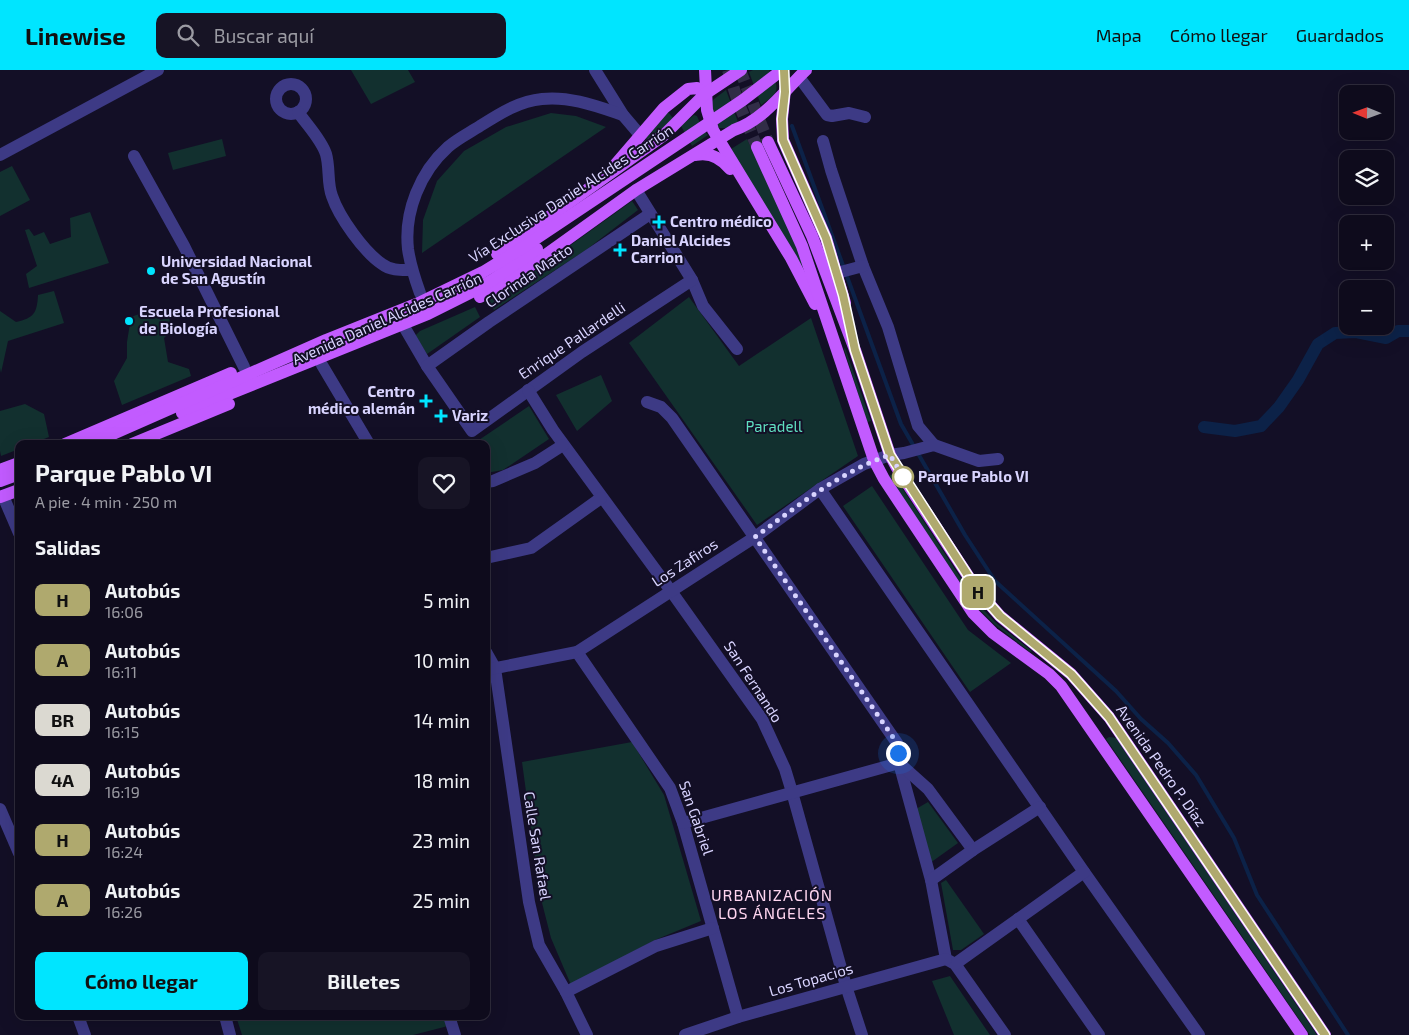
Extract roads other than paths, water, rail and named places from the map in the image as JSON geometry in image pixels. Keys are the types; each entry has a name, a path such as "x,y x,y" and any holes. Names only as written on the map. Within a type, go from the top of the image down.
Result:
{"main road":[{"path":"705,70 705,94 710,124 791,258 829,328"},
{"name":"Avenida Daniel Alcides Carrión","path":"74,440 420,293 480,265 664,135 705,94 741,70"},
{"path":"783,70 785,92 782,119 783,140 839,272 855,350"},
{"name":"Vía Exclusiva Daniel Alcides Carrión","path":"99,440 466,281 685,149 743,100 783,70"},
{"name":"Avenida Daniel Alcides Carrión","path":"142,440 467,304 505,284 636,190 685,149 718,140 764,112 778,100 800,72"},
{"name":"Vía Exclusiva Daniel Alcides Carrión","path":"117,440 428,314 472,292 494,279 744,107 800,72"},
{"path":"604,179 664,108 688,89 697,88 705,94"},
{"path":"710,124 720,130 734,130"},
{"path":"855,350 812,236 763,144 802,246 874,460 884,479 973,613 992,632 1049,674 1061,686 1302,1035"},
{"path":"685,149 714,156 725,163 755,201"},
{"name":"Avenida Pedro P. Díaz","path":"855,350 890,455 978,591 1000,616 1071,674 1105,712 1325,1035"},
{"path":"0,470 15,464"},
{"path":"0,481 15,475"},
{"path":"1,494 15,484"},
{"path":"1,494 15,491"},
{"path":"1088,724 1105,712"}],"street":[{"path":"0,155 158,70"},
{"path":"595,70 623,115 640,135"},
{"path":"800,72 827,115 849,113 865,117"},
{"path":"420,293 412,270 408,248 410,214 422,180 432,164 450,145 489,120 526,101 542,99 577,101 623,115"},
{"path":"298,112 324,149 332,197 345,222 361,243 382,265 395,270 412,270"},
{"path":"823,141 859,267 888,327 918,426 934,445 979,461 998,459"},
{"path":"134,156 184,246 244,367"},
{"path":"636,190 692,280 703,306 737,349"},
{"name":"Clorinda Matto","path":"427,366 650,214"},
{"path":"839,272 859,267"},
{"name":"Enrique Pallardelli","path":"427,366 472,431 582,352 692,280"},
{"path":"406,330 427,366"},
{"path":"322,365 367,440"},
{"name":"San Fernando","path":"528,390 601,498 671,591 762,719 785,769 846,986 862,1035"},
{"path":"647,402 660,407 672,418 897,743 899,763 951,961 1005,1035"},
{"path":"490,481 535,463 564,444"},
{"name":"Los Zafiros","path":"490,669 577,652 755,537 820,489 874,460 934,445"},
{"path":"820,489 1084,872 1199,1035"},
{"path":"1,494 15,525"},
{"path":"490,557 531,548 601,498"},
{"name":"San Gabriel","path":"577,652 670,788 683,823 738,1017"},
{"name":"Calle San Rafael","path":"490,669 529,902 539,944 587,1035"},
{"path":"683,823 899,763"},
{"path":"899,763 928,789 973,850"},
{"path":"930,880 1040,807"},
{"path":"0,809 15,844"},
{"path":"951,961 1018,919 1084,872"},
{"path":"1018,919 1099,1035"},
{"path":"566,992 656,946 713,928"},
{"name":"Los Topacios","path":"686,1035 738,1017 846,986 951,961"},
{"path":"79,1020 85,1035"},
{"path":"226,1020 230,1035"},
{"path":"450,1020 454,1035"}],"waterway":[{"path":"792,126 901,424 965,535 995,581 1116,691 1141,719 1168,743 1196,775 1234,838 1257,895 1348,1035"},
{"path":"1204,427 1235,431 1261,426 1279,407 1298,380 1318,344 1335,333 1356,332 1386,338 1398,331 1409,331"}],"tunnel":[{"path":"728,70 738,102 757,147"},
{"path":"740,70 768,142"}],"place":[{"name":"Centro médico","path":"659,222"},
{"name":"Daniel Alcides Carrion","path":"620,250"},
{"name":"Universidad Nacional de San Agustín","path":"151,271"},
{"name":"Escuela Profesional de Biología","path":"129,321"},
{"name":"Centro médico alemán","path":"426,401"},
{"name":"Variz","path":"441,416"},
{"name":"Parque Pablo VI","path":"903,477"}],"district":[{"name":"URBANIZACIÓN LOS ÁNGELES","path":"772,904"}],"park label":[{"name":"Paradell","path":"774,427"}]}
